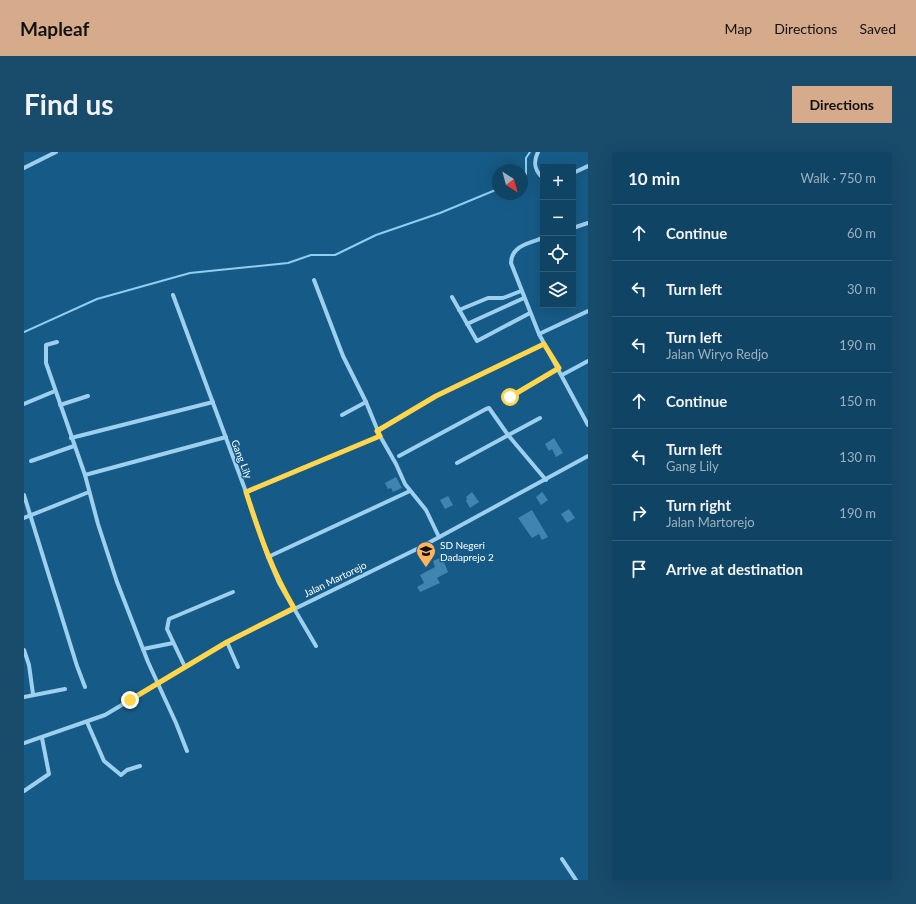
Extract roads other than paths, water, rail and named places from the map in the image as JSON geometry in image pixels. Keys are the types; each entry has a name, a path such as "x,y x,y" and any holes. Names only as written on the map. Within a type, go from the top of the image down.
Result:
{"street":[{"path":"24,168 56,152"},
{"path":"538,152 534,159 535,167 540,174"},
{"path":"576,172 588,166"},
{"path":"576,227 588,223"},
{"path":"540,239 525,244 514,251 511,256 511,263 539,334 559,368 588,425"},
{"path":"314,280 343,356 366,402 377,431 410,491 426,510 439,537"},
{"path":"459,310 488,298 503,298 521,291"},
{"name":"Gang Lily","path":"173,295 246,492 268,557 279,583 316,646"},
{"path":"452,297 475,341 479,341 530,313"},
{"path":"467,324 524,298"},
{"path":"539,334 588,311"},
{"path":"57,342 47,344 45,348 46,364 85,475 117,582 157,683 176,723 187,751"},
{"path":"377,431 436,396 544,344"},
{"path":"562,375 588,361"},
{"path":"510,397 559,368"},
{"path":"24,404 55,391"},
{"path":"60,406 88,396"},
{"path":"71,438 128,422 213,402"},
{"path":"342,415 366,402"},
{"path":"399,456 487,408 491,410 508,435 546,480"},
{"path":"457,463 540,418"},
{"path":"246,492 380,436"},
{"path":"85,475 226,437"},
{"path":"31,461 74,446"},
{"name":"Jalan Martorejo","path":"24,743 105,715 227,642 439,537 588,456"},
{"path":"268,557 410,491"},
{"path":"24,518 89,492"},
{"path":"24,495 77,666 85,687"},
{"path":"185,667 167,629 169,619 233,592"},
{"path":"227,642 238,667"},
{"path":"143,649 173,643"},
{"path":"24,650 29,666 33,694"},
{"path":"24,697 33,694 65,689"},
{"path":"87,722 106,763 121,775 127,770 140,766"},
{"path":"24,791 49,774 42,738"},
{"path":"562,859 576,880"}],"waterway":[{"path":"526,164 526,158 530,152"},
{"path":"24,332 97,299 190,273 288,263 311,255 335,255 376,235 440,213 492,191"}],"place":[{"name":"SD Negeri Dadaprejo 2","path":"426,568"}]}
